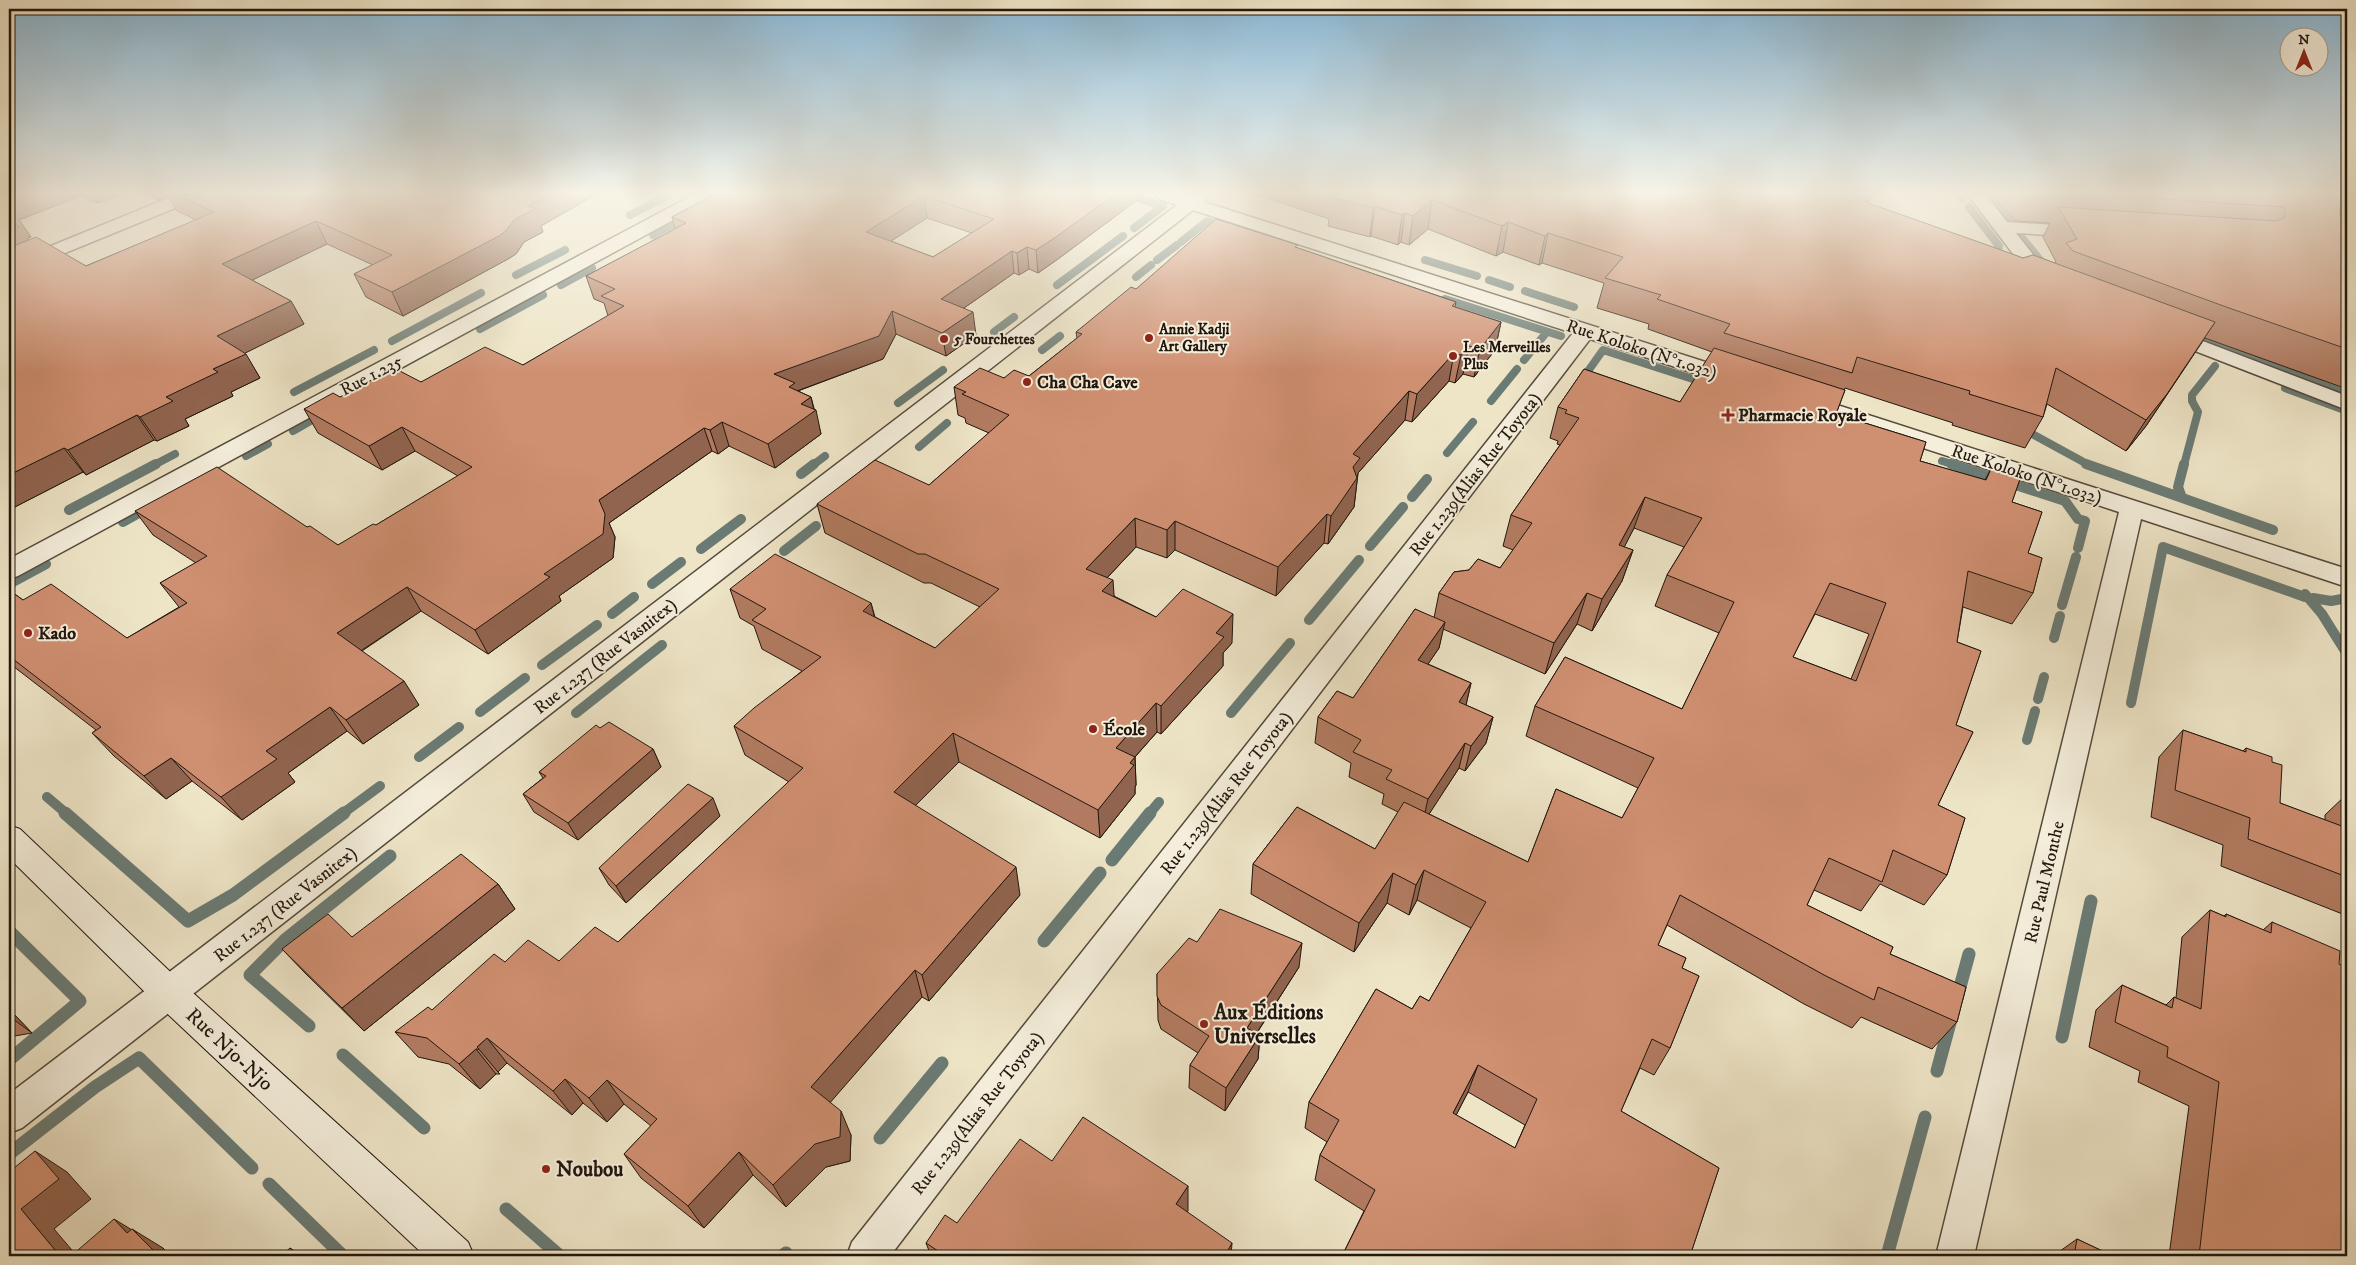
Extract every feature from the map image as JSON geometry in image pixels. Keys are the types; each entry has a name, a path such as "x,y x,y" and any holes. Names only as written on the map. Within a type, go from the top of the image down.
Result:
{"main road":[{"name":"Rue Njo-Njo","path":"9,838 169,994 454,1256"}],"street":[{"path":"9,270 48,254"},
{"name":"Rue 1.235","path":"9,570 596,254"},
{"name":"Rue 1.237 (Rue Vasnitex)","path":"9,1116 1125,254"},
{"name":"Rue Koloko (N°1.032)","path":"1360,254 1756,386"},
{"path":"2012,273 2057,290 2026,254"},
{"path":"2148,326 2347,404"},
{"name":"Rue 1.239(Alias Rue Toyota)","path":"866,1256 1586,330"},
{"name":"Rue Koloko (N°1.032)","path":"1784,395 2347,578"},
{"name":"Rue Paul Monthe","path":"1956,1256 2132,508"}],"building":[{"path":"9,254 65,254 86,266 114,254 244,254 222,264 291,301 217,336 246,354 213,369 218,372 166,397 173,401 140,417 137,415 68,450 64,448 9,475"},
{"path":"390,254 465,254 392,292 354,274 392,255"},
{"path":"627,254 925,254 933,257 938,254 1008,254 941,299 973,312 942,333 892,311 879,336 774,374 795,383 789,387 811,397 801,404 816,410 768,444 722,422 710,430 704,428 599,500 605,514 603,534 544,574 550,577 475,630 407,587 337,633 404,681 346,720 330,707 266,751 277,759 221,797 171,758 144,776 92,733 101,727 9,656 9,590 23,600 51,584 127,638 187,603 160,583 207,556 135,511 217,467 307,527 310,526 338,545 373,524 376,525 472,467 402,427 369,446 304,409 333,393 340,397 394,368 421,382 485,347 523,365 624,306 601,296 615,289 586,276"},
{"path":"1176,254 1316,254 1456,302 1452,306 1501,322 1480,349 1469,346 1461,355 1454,353 1417,394 1409,391 1353,454 1360,458 1353,467 1357,478 1331,516 1327,514 1278,567 1175,521 1167,530 1135,518 1086,569 1113,580 1102,591 1156,617 1183,589 1233,614 1216,633 1224,637 1161,706 1156,703 1116,748 1135,757 1130,763 1134,765 1098,810 953,733 894,792 1016,867 922,975 915,970 811,1087 841,1111 840,1137 815,1144 773,1185 739,1152 688,1206 624,1154 657,1119 607,1080 589,1098 565,1079 553,1091 487,1038 477,1047 479,1049 476,1049 459,1064 427,1038 395,1032 428,1007 432,1010 494,954 505,962 528,940 559,961 595,927 618,942 803,768 734,726 754,708 821,657 752,620 766,609 730,589 775,554 871,603 863,611 935,648 999,589 925,554 918,554 817,504 875,460 929,485 1009,415 962,394 966,392 954,387 980,368 1004,378 1014,370 1029,376 1082,334 1076,332 1131,287 1136,289"},
{"path":"1614,254 2012,254 2023,258 2033,255 2215,322 2167,394 2146,420 2056,368 2043,417 1969,394 1970,391 1857,357 1852,373 1724,333 1730,324 1657,299 1661,295 1605,278 1623,257"},
{"path":"2081,254 2347,254 2347,349"},
{"path":"1714,348 1845,390 1836,414 1926,442 1920,461 1986,480 1991,469 2020,479 2012,502 2042,512 2028,553 2042,558 2033,593 1968,571 1957,642 1981,651 1956,725 1973,732 1938,805 1965,818 1947,875 1893,850 1882,882 1829,858 1807,905 1893,947 1890,954 1966,987 1957,1022 1878,987 1874,1000 1824,975 1680,895 1658,945 1686,958 1682,968 1699,976 1670,1048 1652,1039 1621,1111 1719,1168 1690,1256 1342,1256 1375,1190 1320,1155 1339,1120 1309,1102 1376,989 1412,1009 1420,996 1429,1001 1486,902 1424,870 1416,885 1393,873 1359,923 1253,864 1297,807 1375,849 1404,802 1528,862 1556,789 1622,818 1654,758 1535,706 1565,657 1682,709 1734,602 1667,575 1702,518 1645,497 1619,545 1633,550 1602,599 1587,593 1554,643 1439,593 1454,572 1469,570 1478,559 1500,568 1532,523 1511,515 1579,418 1565,413 1567,410 1558,407 1584,369 1680,402","holes":["1830,583 1886,603 1856,681 1793,657","1478,1065 1537,1099 1515,1148 1453,1113"]},
{"path":"1415,609 1445,622 1418,660 1471,683 1459,702 1493,717 1471,746 1465,743 1428,799 1386,779 1392,770 1353,752 1361,740 1318,717 1337,691 1353,698"},
{"path":"609,722 653,749 568,823 523,794 546,776 539,772 596,725 600,728"},
{"path":"2183,730 2246,752 2246,748 2272,757 2272,762 2282,765 2280,803 2347,828 2347,877 2248,839 2250,818 2175,790"},
{"path":"688,784 713,798 616,886 599,868"},
{"path":"461,854 498,884 342,1008 282,949 328,914 352,937"},
{"name":"Aux Éditions Universelles","path":"1220,909 1302,943 1247,1028 1260,1035 1226,1088 1190,1065 1209,1036 1161,1005 1157,996 1157,974 1189,938 1197,942"},
{"path":"2210,910 2226,917 2226,914 2271,933 2272,922 2340,951 2339,964 2347,968 2347,1256 2199,1256 2219,1082 2167,1057 2168,1047 2115,1022 2122,985 2172,1008 2174,997 2201,1009"},
{"path":"1083,1117 1188,1186 1176,1204 1232,1243 1227,1252 1233,1256 938,1256 941,1253 926,1243 945,1215 957,1223 1020,1139 1052,1161"},
{"path":"35,1151 59,1179 21,1209 60,1256 9,1256 9,1172"},
{"path":"114,1219 127,1233 132,1229 159,1256 71,1256"},
{"path":"2077,1239 2113,1256 2074,1256"},
{"path":"290,1248 299,1256 281,1256"}],"waterway":[{"path":"516,275 557,254"},
{"path":"1057,285 1099,254"},
{"path":"1157,260 1165,254"},
{"path":"2035,254 2045,266"},
{"path":"1425,260 1477,276"},
{"path":"1136,277 1151,265"},
{"path":"561,285 592,268"},
{"path":"1489,280 1510,287"},
{"path":"1525,291 1574,307"},
{"path":"392,341 481,293"},
{"path":"480,329 543,295"},
{"path":"1445,299 1561,336"},
{"path":"994,332 1014,317"},
{"path":"1524,360 1546,333"},
{"path":"1042,350 1060,336"},
{"path":"2193,336 2347,394"},
{"path":"294,392 374,350"},
{"path":"1581,381 1603,350 1702,382"},
{"path":"2184,465 2198,412 2192,401 2192,395 2215,366"},
{"path":"1491,401 1517,369"},
{"path":"898,403 943,370"},
{"path":"2285,388 2347,411"},
{"path":"293,431 319,416"},
{"path":"1447,453 1473,422"},
{"path":"919,447 947,423"},
{"path":"2023,429 2089,465"},
{"path":"246,456 268,444"},
{"path":"154,465 175,454"},
{"path":"813,465 825,456"},
{"path":"1942,461 1955,465"},
{"path":"69,510 156,464"},
{"path":"801,474 814,464"},
{"path":"1951,464 2065,501 2078,519 2085,521 2078,548"},
{"path":"2086,464 2273,530"},
{"path":"2181,495 2178,487 2184,464"},
{"path":"1412,497 1427,479"},
{"path":"1370,546 1403,507"},
{"path":"123,522 148,508"},
{"path":"701,549 741,519"},
{"path":"784,551 816,526"},
{"path":"2131,703 2163,547 2305,597"},
{"path":"2062,605 2076,557"},
{"path":"1309,620 1359,560"},
{"path":"652,584 681,562"},
{"path":"9,584 46,564"},
{"path":"2305,594 2322,614 2347,654"},
{"path":"612,614 634,597"},
{"path":"2313,598 2331,601 2347,598"},
{"path":"2054,638 2060,616"},
{"path":"542,665 597,625"},
{"path":"1231,713 1290,643"},
{"path":"576,713 662,645"},
{"path":"2038,699 2044,677"},
{"path":"480,712 525,678"},
{"path":"2027,740 2035,711"},
{"path":"419,757 459,727"},
{"path":"342,814 380,786"},
{"path":"47,797 67,814"},
{"path":"1149,814 1159,802"},
{"path":"65,813 188,921 233,895 344,813"},
{"path":"1112,860 1150,813"},
{"path":"309,1026 250,975 286,939 390,856"},
{"path":"1044,941 1100,873"},
{"path":"2062,1037 2091,901"},
{"path":"9,931 80,1001 9,1060"},
{"path":"1957,998 1969,954"},
{"path":"1937,1071 1951,1019"},
{"path":"343,1055 424,1128"},
{"path":"9,1154 95,1087 139,1058 252,1168"},
{"path":"880,1138 942,1063"},
{"path":"1887,1256 1925,1117"},
{"path":"269,1184 343,1256"},
{"path":"506,1209 560,1256"},
{"path":"782,1256 786,1253"}],"place":[{"name":"Annie Kadji Art Gallery","path":"1149,338"},
{"name":"5 Fourchettes","path":"944,339"},
{"name":"Les Merveilles Plus","path":"1453,356"},
{"name":"Cha Cha Cave","path":"1027,382"},
{"name":"Pharmacie Royale","path":"1728,415"},
{"name":"Kado","path":"28,633"},
{"name":"École","path":"1093,729"},
{"name":"Aux Éditions Universelles","path":"1204,1024"},
{"name":"Noubou","path":"546,1169"}]}
